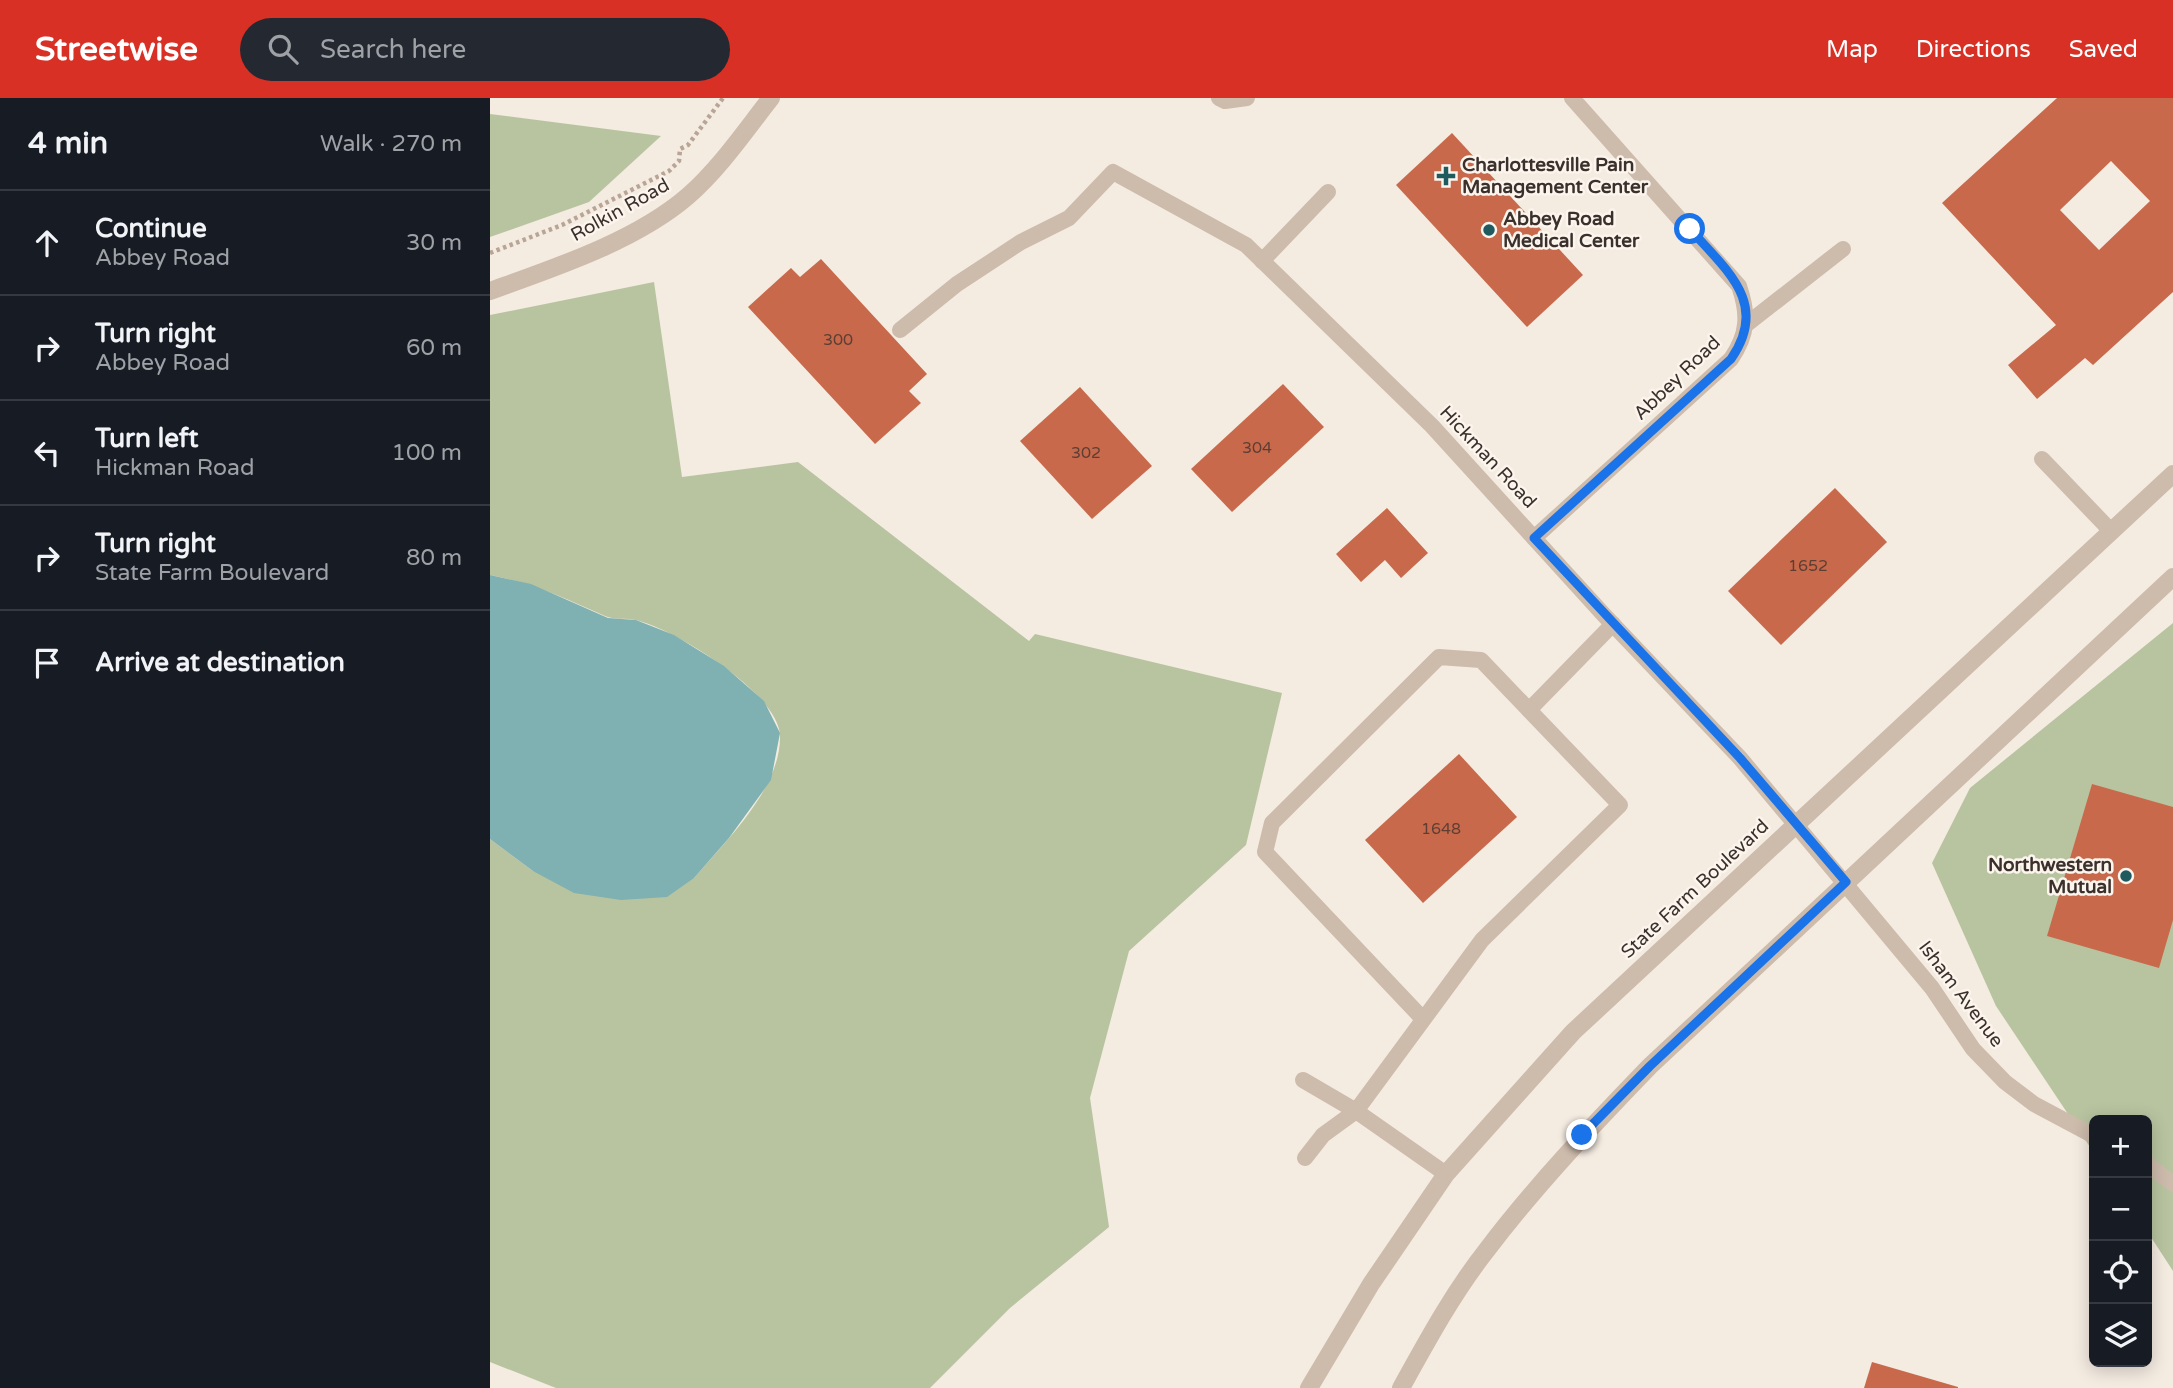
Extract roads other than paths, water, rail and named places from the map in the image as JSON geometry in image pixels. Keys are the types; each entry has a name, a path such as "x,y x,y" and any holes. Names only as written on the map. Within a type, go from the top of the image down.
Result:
{"street":[{"name":"Rolkin Road","path":"490,291 582,256 659,216 686,197 771,98"},
{"name":"State Farm Boulevard","path":"1308,1388 1371,1284 1446,1174 1573,1032 2173,474"},
{"path":"1401,1388 1429,1338 1485,1252 1582,1135 1650,1066 2173,578"}],"lane":[{"path":"1219,98 1225,101 1247,98"},
{"path":"1572,98 1739,286 1746,307 1747,324"},
{"name":"Hickman Road","path":"900,330 957,284 1021,242 1069,218 1113,172 1212,225 1245,245 1432,426 1740,758 1846,882"},
{"path":"1262,261 1328,192"},
{"path":"1747,324 1843,249"},
{"name":"Abbey Road","path":"1534,538 1731,359 1741,344 1747,324"},
{"path":"2042,459 2111,531"},
{"path":"1529,710 1613,624"},
{"path":"1305,1158 1323,1135 1356,1111 1482,940 1620,805 1481,660 1439,657 1272,822 1265,852 1422,1018"},
{"name":"Isham Avenue","path":"1846,882 1931,988 1973,1049 2005,1082 2034,1104 2089,1133"},
{"path":"1303,1080 1356,1111 1446,1174"},
{"path":"2152,1168 2173,1184"}],"water":[{"path":"490,575 531,584 608,618 636,620 674,635 724,666 764,701 780,733 771,780 729,838 694,878 667,897 621,900 574,893 533,871 490,839"}],"place":[{"name":"Charlottesville Pain Management Center","path":"1446,176"},
{"name":"Abbey Road Medical Center","path":"1489,230"},
{"name":"Northwestern Mutual","path":"2126,876"}]}
